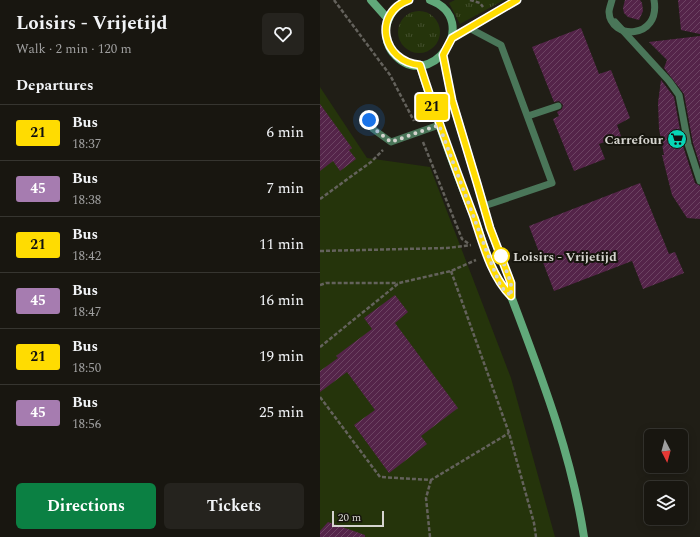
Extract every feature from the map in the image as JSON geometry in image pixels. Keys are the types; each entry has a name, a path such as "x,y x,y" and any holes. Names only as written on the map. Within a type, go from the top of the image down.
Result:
{"street":[{"path":"371,0 388,19"},
{"path":"408,0 399,2 388,19 386,38 392,50 401,60 420,65 432,62 443,55 452,38 518,0"},
{"path":"437,1 450,18 452,38"},
{"path":"443,55 452,100 484,206 511,283 511,296 550,399 572,473 584,537"},
{"path":"420,65 439,125 488,255 501,287 511,296"}],"lane":[{"path":"613,0 609,14 615,26 627,33 641,31 651,22 656,10 654,0"},
{"path":"613,0 611,10 616,22 670,81 679,95 688,144 700,181"},
{"path":"469,28 501,45 552,183 484,206"},
{"path":"528,116 558,106"},
{"path":"369,120 373,128 391,142 439,125"}],"path":[{"path":"320,199 371,162 391,142"},
{"path":"320,251 448,248 471,245"},
{"path":"320,284 399,283 451,271 477,260"},
{"path":"451,271 509,433 534,523 536,537"},
{"path":"320,347 399,283"},
{"path":"320,397 380,477 431,480 509,433"},
{"path":"430,537 426,498 431,480"}],"green space":[{"path":"455,0 504,0 460,24 449,3"},
{"path":"419,11 434,17 440,32 434,47 419,53 404,47 398,32 404,17"},
{"path":"320,87 367,158 430,167 511,378 555,537 320,537"}],"building":[{"path":"625,0 640,0 643,11 639,20 628,17 624,13 623,8"},
{"path":"678,0 700,0 700,34 681,30"},
{"path":"581,28 599,74 611,70 630,118 617,125 621,136 599,144 605,159 574,171 553,119 559,116 557,112 562,109 563,105 559,101 554,102 532,47"},
{"path":"700,36 700,165 693,143 684,94 664,68 667,60 649,42"},
{"path":"661,80 674,97 683,146 695,183 700,186 700,219 687,218 672,195 662,155 664,155 659,129 658,103"},
{"path":"320,104 352,148 349,150 356,159 340,171 333,161 320,171"},
{"path":"640,183 669,254 675,252 684,273 643,289 632,261 554,291 529,226"},
{"path":"395,295 408,312 395,323 458,408 421,436 427,444 389,473 354,425 375,410 347,372 320,392 320,371 338,358 336,356 372,329 364,318"},
{"path":"328,522 365,535 365,537 320,537 320,531"}],"bus line":[{"name":"21","path":"409,0 395,8 388,19 386,25 386,38 388,45 401,60 420,65 432,106 488,255 501,287 511,296 511,283 490,228 452,100 443,55 452,38 517,0"}],"place":[{"name":"Carrefour","path":"677,139"},
{"name":"Loisirs - Vrijetijd","path":"501,256"}],"route":[{"path":"369,120 373,128 391,142 439,125 501,287 511,296 511,283 501,256"}]}
